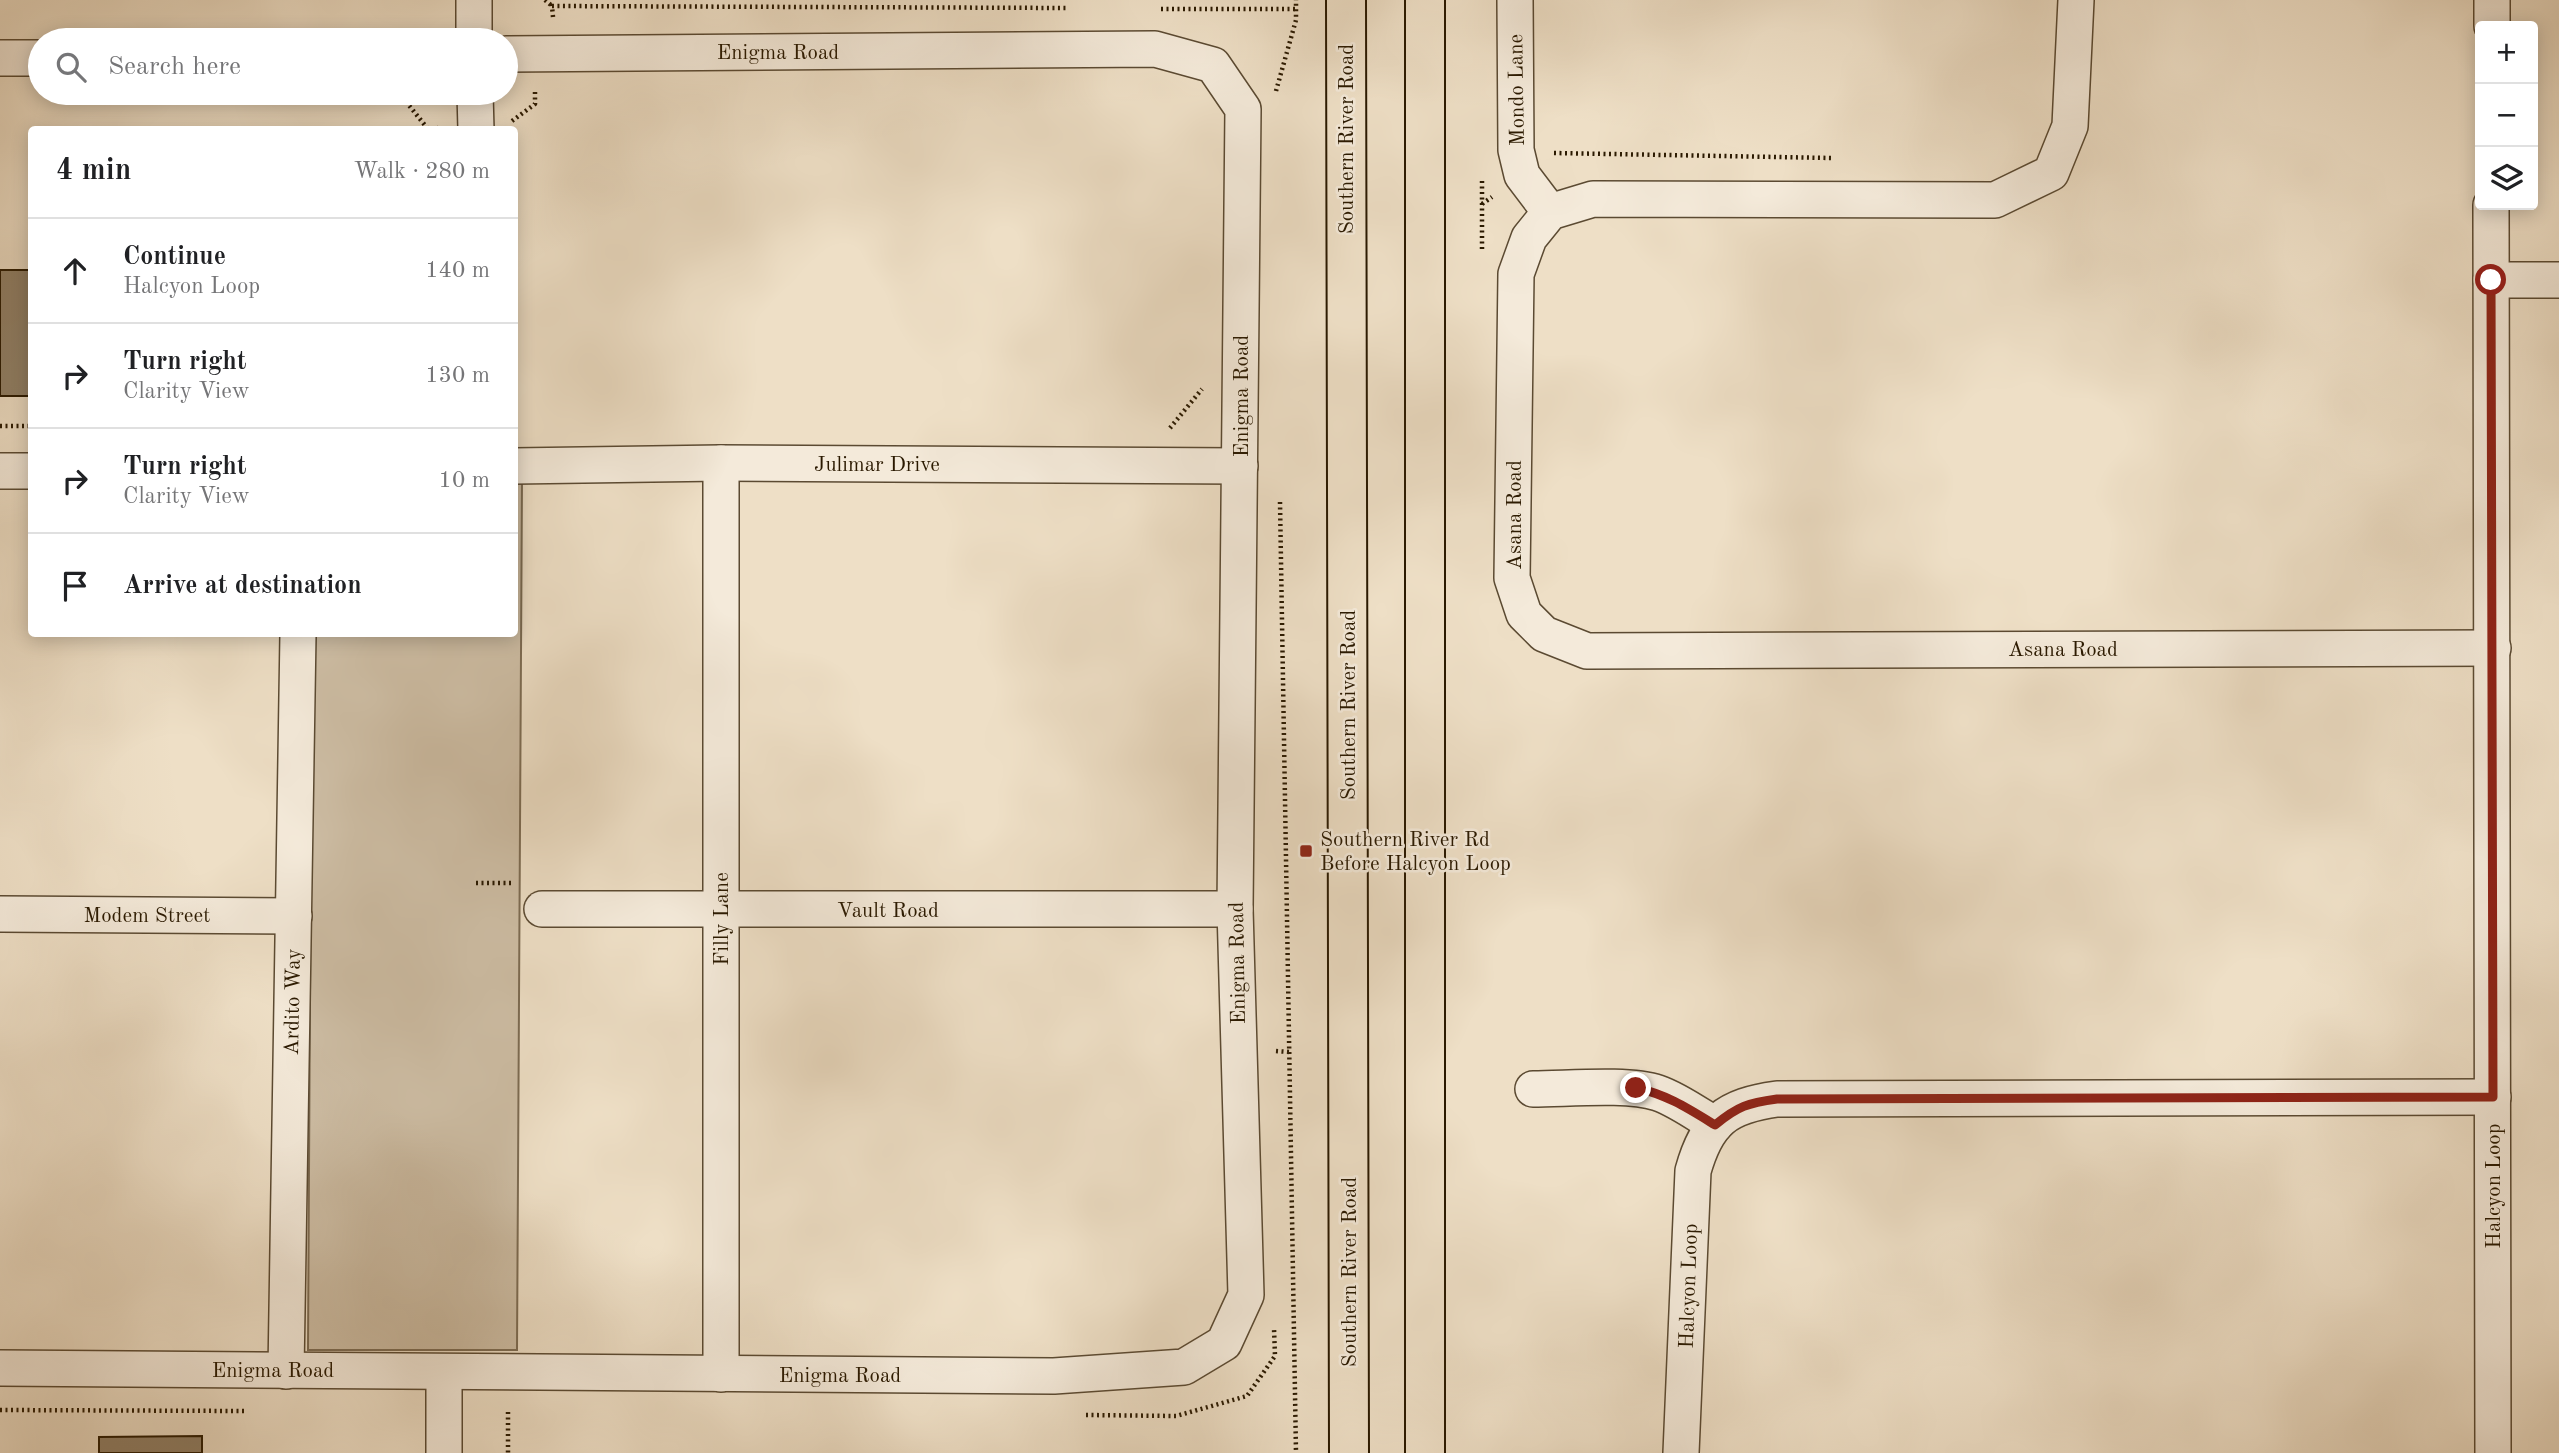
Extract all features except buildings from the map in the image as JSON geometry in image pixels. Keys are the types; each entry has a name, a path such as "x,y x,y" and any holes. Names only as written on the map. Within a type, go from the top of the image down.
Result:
{"main road":[{"name":"Southern River Road","path":"1346,0 1349,1453"},
{"path":"1424,0 1425,1453"}],"street":[{"path":"474,0 474,28"},
{"name":"Mondo Lane","path":"1515,0 1516,150 1522,176 1550,212"},
{"path":"1550,212 1593,199 1995,200 2050,173 2070,126 2076,0"},
{"path":"2492,0 2492,21"},
{"name":"Enigma Road","path":"0,1368 1054,1376 1184,1367 1224,1343 1247,1295 1235,909 1243,109 1213,65 1155,49 518,54"},
{"path":"0,58 28,58"},
{"path":"475,105 476,126"},
{"name":"Halcyon Loop","path":"2491,210 2493,1453"},
{"name":"Asana Road","path":"1550,212 1529,238 1517,274 1516,288 1512,578 1524,614 1544,634 1587,651 2493,648"},
{"path":"2491,280 2559,280"},
{"name":"Julimar Drive","path":"518,466 721,463 1240,466"},
{"name":"Filly Lane","path":"721,463 721,1374"},
{"path":"0,471 28,471"},
{"name":"Ardito Way","path":"286,1371 298,637"},
{"name":"Vault Road","path":"542,909 1235,909"},
{"name":"Modem Street","path":"0,914 294,916"},
{"path":"1534,1089 1636,1088 1658,1093 1680,1103 1715,1125 1733,1109 1777,1099 2493,1097"},
{"name":"Halcyon Loop","path":"1681,1453 1693,1171 1700,1146 1715,1125"},
{"path":"444,1372 444,1453"}],"path":[{"path":"545,0 552,6"},
{"path":"1274,99 1296,20 1297,0"},
{"path":"1482,204 1555,152 1836,158"},
{"path":"1169,429 1210,380"},
{"path":"0,426 28,426"},
{"path":"1280,488 1296,1453"},
{"path":"508,1412 508,1453"}],"shaded area":[{"path":"518,479 522,479 517,1350 308,1350 312,637 518,637"}],"place":[{"name":"Southern River Rd Before Halcyon Loop","path":"1306,851"}],"route":[{"path":"1636,1088 1658,1093 1680,1103 1715,1125 1733,1109 1777,1099 2493,1097 2491,280"}]}
